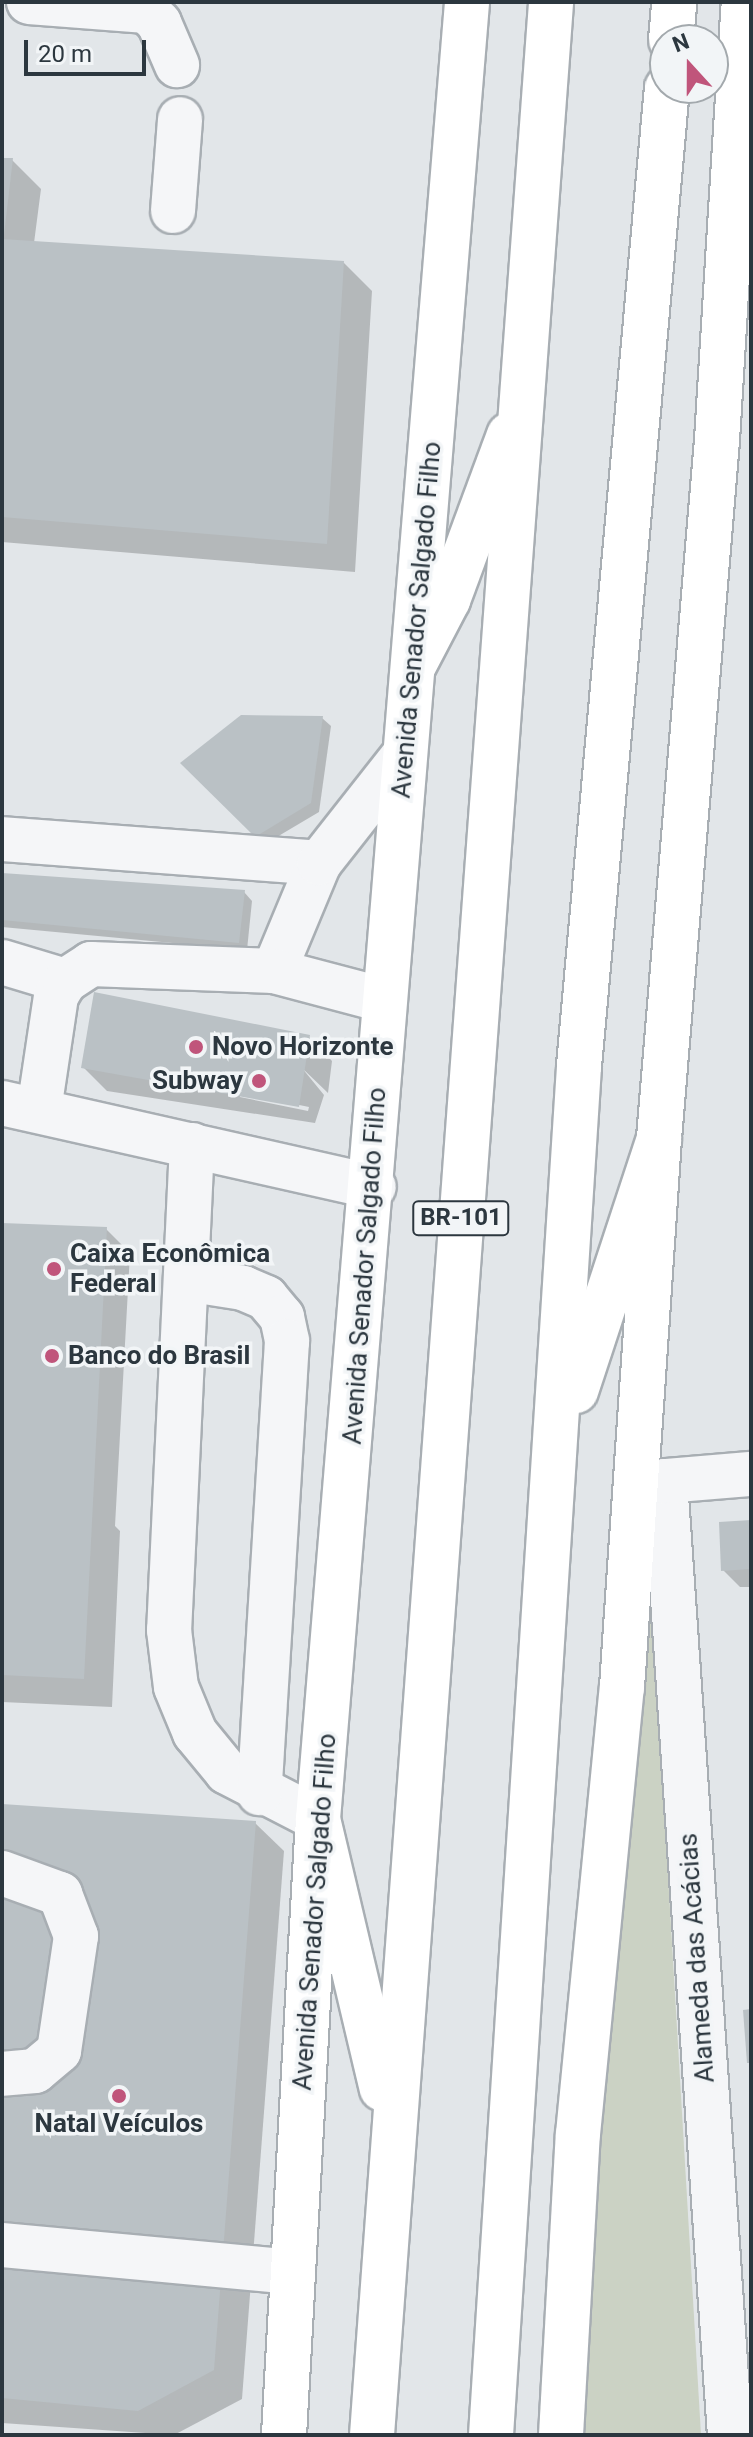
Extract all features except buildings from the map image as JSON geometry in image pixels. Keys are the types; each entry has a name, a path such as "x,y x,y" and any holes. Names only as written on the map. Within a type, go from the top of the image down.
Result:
{"main road":[{"name":"Avenida Senador Salgado Filho","path":"284,2435 318,1819 374,1187 384,1000 467,2"},
{"name":"BR-101","path":"372,2435 392,2129 527,388 551,2"},
{"path":"672,24 674,2"},
{"path":"561,2435 578,2134 622,1687 659,1138 717,440 744,2"},
{"path":"491,2435 579,1066 666,104"},
{"path":"413,667 448,600 527,388"},
{"path":"556,1450 659,1138"},
{"path":"318,1819 392,2129"}],"street":[{"path":"29,2 148,7 159,23 177,65"},
{"path":"173,211 180,119"},
{"path":"274,971 319,863 404,755"},
{"path":"2,839 319,863"},
{"path":"2,962 65,981"},
{"path":"374,1187 20,1107 56,996 65,981 91,964 274,971 384,1000"},
{"path":"192,1145 169,1630 176,1687 195,1733 227,1772 259,1793 318,1819"},
{"path":"186,1279 243,1288 266,1298 282,1317 287,1341 259,1793"},
{"name":"Alameda das Acácias","path":"736,2416 665,1481 751,1474"},
{"path":"2,1873 60,1894 76,1936 59,2051 35,2071 2,2074"},
{"path":"2,2245 293,2272"}],"shaded area":[{"path":"648,1536 701,2435 569,2435"}],"place":[{"name":"Novo Horizonte","path":"196,1047"},
{"name":"Subway","path":"259,1081"},
{"name":"Caixa Econômica Federal","path":"54,1269"},
{"name":"Banco do Brasil","path":"52,1356"},
{"name":"Natal Veículos","path":"119,2096"}]}
